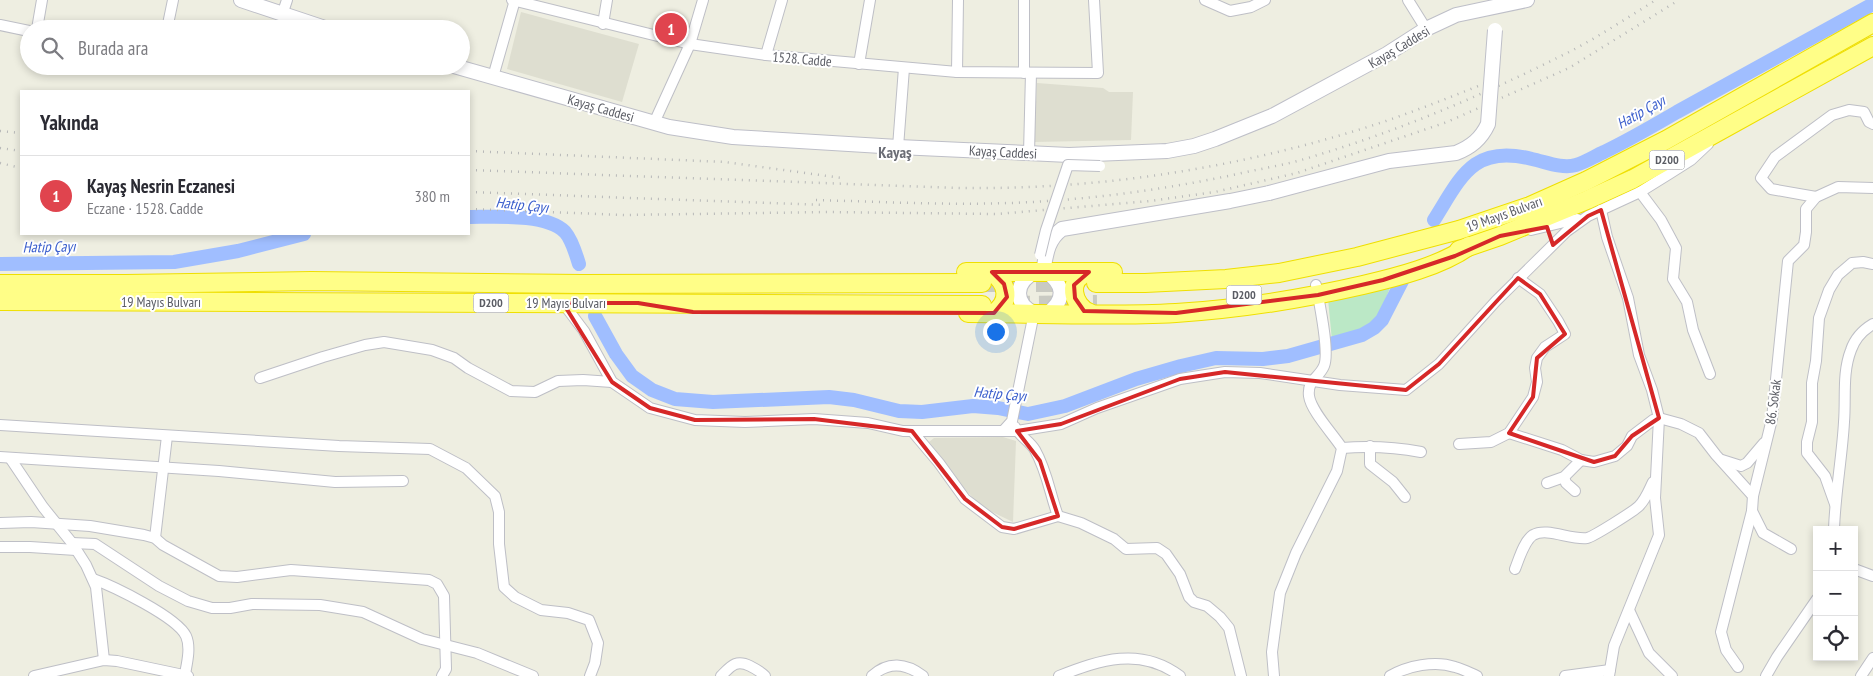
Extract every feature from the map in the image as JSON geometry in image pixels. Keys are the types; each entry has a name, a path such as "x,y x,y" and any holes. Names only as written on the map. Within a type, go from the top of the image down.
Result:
{"highway":[{"name":"19 Mayıs Bulvarı","path":"0,284 311,281 589,284 987,278 1042,267 1092,277 1223,268 1384,247 1419,241 1459,230 1530,206 1586,181 1666,140 1873,23"},
{"name":"19 Mayıs Bulvarı","path":"0,301 638,303 988,309 1041,313 1093,309 1176,313 1253,305 1390,273 1500,236 1587,200 1634,179 1873,46"},
{"path":"1390,273 1417,269 1455,256 1469,246"},
{"path":"1092,277 1083,274 1078,278 1074,285 1074,292 1080,307 1093,309"},
{"path":"0,275 38,275 125,284"},
{"path":"987,278 1000,278 1004,284 1006,297 1000,309 988,309"},
{"path":"0,312 116,301"}],"street":[{"path":"39,20 42,0"},
{"path":"169,20 173,0"},
{"path":"241,0 298,20"},
{"path":"282,15 287,0"},
{"path":"493,77 514,0"},
{"name":"1528. Cadde","path":"514,0 603,24 690,44 766,55 957,72 1098,73 1094,0"},
{"path":"603,24 607,0"},
{"path":"654,123 690,44 703,0"},
{"path":"766,55 782,0"},
{"path":"859,64 870,0"},
{"path":"957,72 958,0"},
{"path":"1024,0 1028,73 1029,153"},
{"path":"1205,0 1230,12 1251,7 1265,0"},
{"path":"1408,0 1426,29"},
{"name":"Kayaş Caddesi","path":"470,71 669,127 733,137 1029,153 1114,154 1167,151 1194,146 1244,128 1338,82 1426,29 1456,15 1527,0"},
{"path":"1041,313 1023,305 1019,292 1024,279 1042,267 1051,239 1062,229 1204,206 1269,193 1383,163 1446,155 1467,149 1483,134 1488,124 1495,30 1500,6"},
{"path":"0,25 20,29"},
{"path":"898,147 904,68"},
{"path":"1873,124 1869,122 1864,112 1856,110 1848,110 1832,115 1775,157 1761,178 1771,189 1816,197 1838,188 1873,188"},
{"path":"563,303 584,332 612,382 650,408 695,420 745,422 814,419 868,423 904,431 1017,431 1062,424 1097,408 1180,379 1234,372 1260,373 1311,381 1406,390 1440,364 1518,278 1567,230 1588,216 1640,192 1691,160 1727,126"},
{"path":"1042,267 1043,228 1065,164 1100,166 1114,154"},
{"path":"1640,192 1661,220 1676,248 1673,279 1687,302 1692,330 1710,374"},
{"name":"86. Sokak","path":"1738,667 1726,650 1721,632 1752,511 1752,496 1772,420 1788,261 1804,245 1806,209 1816,197"},
{"path":"1565,676 1610,673 1614,646 1659,535 1655,498 1659,418 1652,390 1638,355 1628,298 1606,238 1601,210"},
{"path":"1500,236 1547,227 1588,216"},
{"path":"1547,227 1551,246"},
{"path":"1835,504 1825,476 1807,453 1807,442 1812,422 1812,383 1816,361 1819,318 1829,290 1838,275 1852,263 1873,264"},
{"path":"1003,431 1013,416 1041,313 1058,304 1061,290 1055,278 1042,267"},
{"path":"1459,444 1491,442 1509,433 1533,397 1537,382 1535,368 1537,358 1545,347 1565,334 1540,294 1518,278"},
{"path":"1274,676 1272,652 1280,593 1296,553 1337,471 1342,448 1314,410 1309,395 1311,381 1324,366 1325,341 1317,290"},
{"path":"1834,526 1844,421 1844,384 1851,350 1862,330 1873,324"},
{"path":"260,378 365,345 384,342 432,350 454,358 468,368 511,391 535,392 558,381 612,382"},
{"path":"1013,416 1017,431 1034,448 1040,461 1049,482 1058,516"},
{"path":"1509,433 1562,450 1581,460 1594,462 1615,456 1627,446 1632,436 1653,420 1659,418 1681,424 1700,433 1719,459 1752,496"},
{"path":"0,425 339,446 430,449 466,468 495,496 499,512 499,544 504,587 515,597 541,610 568,613 589,620 598,643 590,676"},
{"path":"912,431 939,463 965,499 1002,527 1014,529 1058,516 1081,523 1114,539 1126,549 1157,548 1166,554 1180,574 1189,597 1194,602 1207,606 1229,628 1241,676"},
{"path":"155,538 167,436"},
{"path":"1719,459 1742,466 1747,464 1766,441"},
{"path":"1342,448 1370,446 1421,452"},
{"path":"1370,446 1370,464 1393,482 1405,497"},
{"path":"5,458 219,471 334,482 403,482"},
{"path":"5,458 23,478 74,546 93,579 96,587 104,660"},
{"path":"1547,483 1564,477 1581,460"},
{"path":"1514,568 1525,545 1532,536 1543,532 1575,538 1589,538 1632,512 1641,504 1648,493 1657,472"},
{"path":"1564,477 1566,483 1575,491"},
{"path":"1752,511 1764,533 1791,549"},
{"path":"0,523 31,522 105,528 155,538 163,546 219,576 291,570 429,580 437,584 444,596 446,670 442,676"},
{"path":"0,547 95,544 158,586 188,601 212,608 230,608 252,604 311,604 363,612 422,639 476,653 534,676"},
{"path":"1857,571 1873,576"},
{"path":"40,675 104,660 186,675 188,650 186,635 178,626 130,596 93,579"},
{"path":"1766,676 1777,656 1813,605"},
{"path":"1629,610 1649,653 1672,676"},
{"path":"1861,676 1873,658"},
{"path":"1059,676 1109,659 1131,659 1149,660 1180,676"},
{"path":"721,676 732,665 743,662 760,671 765,676"},
{"path":"872,676 879,669 894,664 908,666 923,676"},
{"path":"1390,676 1401,670 1435,664 1454,666 1477,676"},
{"path":"141,666 144,676"}],"highlighted area":[{"path":"1601,210 1659,418 1632,436 1615,456 1594,462 1509,433 1533,397 1537,358 1565,334 1540,294 1518,278 1439,364 1406,390 1225,372 1180,379 1061,424 1017,431 1040,461 1058,516 1014,529 1002,527 965,499 912,431 814,419 695,420 650,408 612,382 563,303 638,303 693,312 994,313 1007,297 1004,284 992,272 1089,272 1074,285 1075,298 1084,311 1176,313 1318,295 1383,280 1455,256 1500,236 1547,227 1553,245 1588,216"}],"shaded area":[{"path":"521,12 639,44 622,102 507,69"},
{"path":"1037,83 1103,88 1109,92 1133,92 1131,140 1034,142"},
{"path":"1003,437 1016,441 1013,522 982,507 958,482 929,442 934,438"}],"green space":[{"path":"1391,285 1378,319 1363,331 1332,341 1328,299"}],"waterway":[{"name":"Hatip Çayı","path":"1434,220 1461,178 1482,160 1496,156 1512,156 1560,166 1580,164 1632,138 1873,4"},
{"name":"Hatip Çayı","path":"470,217 519,217 546,222 556,226 565,232 570,239 579,264"},
{"name":"Hatip Çayı","path":"0,264 174,262 238,251 300,235"},
{"name":"Hatip Çayı","path":"595,316 616,354 632,376 652,390 675,399 713,402 829,397 854,400 899,411 922,412 973,406 998,408 1028,414 1065,406 1136,379 1181,366 1216,358 1263,359 1288,356 1362,335 1374,328 1382,320 1402,281"}],"tunnel":[{"path":"982,283 1090,283"},
{"path":"1012,305 1097,304"}],"railway":[{"path":"816,200 951,204 1059,200 1164,188 1294,162 1362,141 1463,102 1573,50 1656,0"},
{"path":"470,209 625,215 828,212 997,214 1150,201 1215,192 1297,173 1447,122 1569,68 1679,0"},
{"path":"470,170 959,188 1067,185 1174,173 1279,152 1383,122 1496,79"},
{"path":"0,131 20,133"},
{"path":"0,148 20,151"},
{"path":"470,151 725,162 842,178"},
{"path":"0,163 20,168"},
{"path":"470,192 824,205"}],"place":[{"name":"Kayaş Nesrin Eczanesi","path":"671,29"}],"district":[{"name":"Kayaş","path":"895,152"}]}
